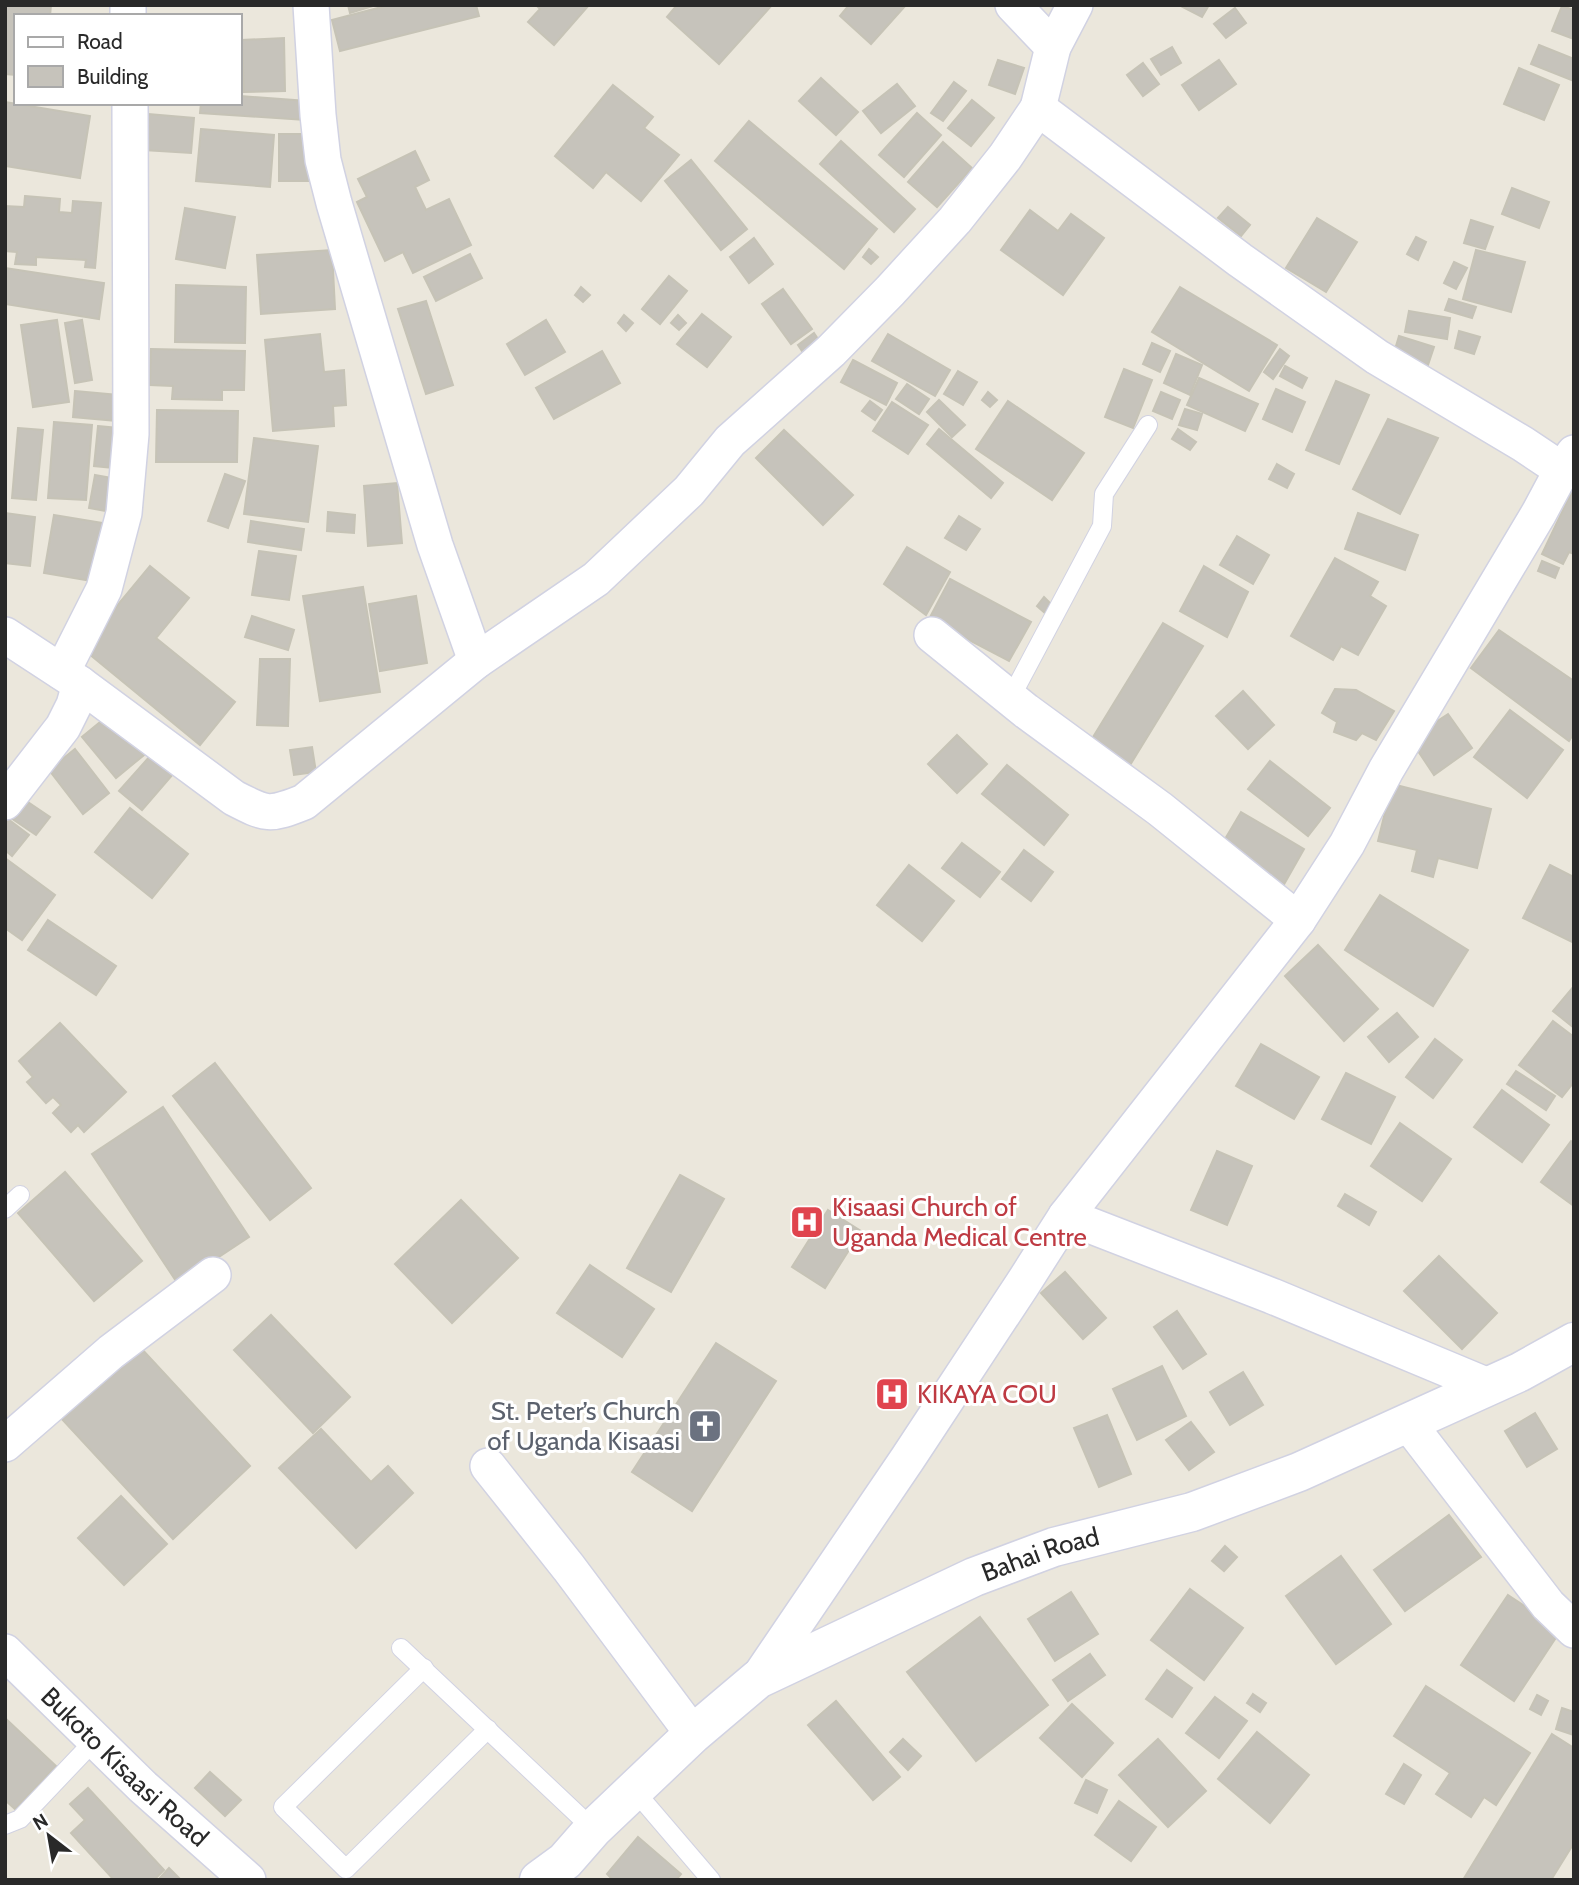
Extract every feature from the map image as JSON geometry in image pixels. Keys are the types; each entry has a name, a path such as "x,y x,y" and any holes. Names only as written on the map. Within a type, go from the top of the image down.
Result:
{"street":[{"path":"311,5 323,160 436,545 476,661"},
{"path":"1013,5 1053,47"},
{"path":"5,635 71,678 234,798 260,812 280,812 304,802 476,661 596,579 689,491 730,441 831,351 890,291 955,220 1006,157 1038,108 1053,47 1075,5"},
{"path":"5,802 63,727 74,705 71,678 104,589 124,513 131,434 130,105"},
{"path":"758,1679 908,1458 1066,1216 1298,920 1348,844 1386,770 1568,461 1523,444 1377,357 1240,260 1038,108"},
{"path":"932,635 1010,699 1160,809 1298,920"},
{"path":"1066,1216 1272,1296 1488,1386"},
{"path":"5,1444 111,1352 213,1275"},
{"name":"Bahai Road","path":"554,1873 593,1829 634,1790 693,1734 758,1679 974,1577 1054,1547 1192,1512 1299,1472 1520,1371 1574,1342"},
{"path":"1408,1423 1548,1605 1574,1630"},
{"path":"488,1466 569,1568 693,1734"},
{"name":"Bukoto Kisaasi Road","path":"5,1652 142,1787 248,1880"}],"lane":[{"path":"1010,699 1102,526 1104,494 1148,425"},
{"path":"5,1209 20,1195"},
{"path":"401,1648 593,1829"},
{"path":"424,1668 283,1807 346,1869 488,1728"},
{"path":"5,1825 20,1819 96,1740"},
{"path":"634,1790 711,1880"}],"building":[{"path":"5,5 51,5 50,14 14,14 14,75 5,74"},
{"path":"348,5 376,5 350,13"},
{"path":"389,5 476,5 479,16 340,51 332,20"},
{"path":"536,5 589,5 554,45 528,22 540,9"},
{"path":"677,5 772,5 719,64 667,17"},
{"path":"849,5 906,5 871,44 840,16"},
{"path":"1179,5 1209,5 1202,17"},
{"path":"1562,6 1574,10 1574,39 1552,31"},
{"path":"1235,8 1246,23 1226,38 1214,24"},
{"path":"284,38 285,91 244,92 242,40"},
{"path":"1539,45 1574,59 1574,81 1531,64"},
{"path":"1172,47 1181,63 1161,75 1151,59"},
{"path":"998,60 1024,68 1015,94 989,85"},
{"path":"1219,60 1236,84 1199,110 1182,85"},
{"path":"1143,63 1159,84 1143,96 1127,75"},
{"path":"1519,68 1559,85 1544,120 1504,104"},
{"path":"821,78 858,112 836,135 799,101"},
{"path":"954,82 966,91 943,121 931,113"},
{"path":"897,84 915,106 881,133 863,111"},
{"path":"613,85 653,117 644,128 679,155 641,201 606,172 593,188 555,156"},
{"path":"242,96 307,101 305,120 200,113 201,105 242,105"},
{"path":"972,100 994,118 971,146 948,128"},
{"path":"5,102 90,116 80,178 5,166"},
{"path":"917,113 941,135 904,177 879,155"},
{"path":"148,114 194,118 191,153 144,150"},
{"path":"749,121 877,229 844,269 715,161"},
{"path":"201,129 274,135 270,187 196,181"},
{"path":"279,134 311,134 310,181 279,181"},
{"path":"841,141 915,209 894,232 820,164"},
{"path":"943,142 972,168 937,207 908,182"},
{"path":"415,151 429,180 415,187 426,210 449,199 471,245 413,273 403,252 385,261 357,202 367,197 358,179"},
{"path":"691,160 747,229 721,250 665,181"},
{"path":"1512,188 1549,202 1539,228 1502,214"},
{"path":"25,196 60,199 59,212 72,213 73,201 101,203 95,268 85,267 86,260 36,257 36,265 15,264 17,252 5,251 5,206 24,207"},
{"path":"1228,207 1250,225 1241,236 1218,218"},
{"path":"185,208 235,217 225,268 176,259"},
{"path":"1030,210 1058,231 1071,214 1104,238 1063,295 1001,250"},
{"path":"1317,218 1357,242 1326,292 1286,268"},
{"path":"1471,220 1493,227 1485,249 1464,243"},
{"path":"1416,237 1426,242 1418,260 1407,254"},
{"path":"754,238 773,264 749,283 730,257"},
{"path":"869,249 878,257 871,264 863,257"},
{"path":"332,250 335,309 261,314 257,255"},
{"path":"1476,250 1525,262 1511,312 1463,299"},
{"path":"470,254 482,278 436,301 424,277"},
{"path":"1454,262 1467,268 1456,289 1444,283"},
{"path":"5,268 104,283 99,319 5,304"},
{"path":"669,276 687,291 660,324 642,309"},
{"path":"176,285 246,287 245,343 175,342"},
{"path":"581,287 590,295 583,302 575,295"},
{"path":"1180,287 1277,345 1249,391 1152,332"},
{"path":"783,289 812,329 791,344 762,304"},
{"path":"1449,299 1476,307 1472,318 1445,310"},
{"path":"426,301 453,385 426,394 398,309"},
{"path":"1409,311 1450,318 1447,339 1405,332"},
{"path":"702,314 731,337 707,367 677,344"},
{"path":"624,315 633,323 626,331 618,323"},
{"path":"678,315 686,323 679,330 671,323"},
{"path":"57,320 69,402 33,407 21,325"},
{"path":"82,320 92,380 75,383 65,323"},
{"path":"546,320 565,352 525,375 507,344"},
{"path":"1459,331 1480,337 1474,354 1455,348"},
{"path":"814,333 820,342 804,354 798,345"},
{"path":"320,334 324,372 344,370 346,405 333,406 334,426 273,431 265,340"},
{"path":"888,334 950,370 935,396 872,361"},
{"path":"1399,336 1434,347 1427,368 1393,356"},
{"path":"1152,343 1170,351 1160,372 1143,364"},
{"path":"151,349 245,351 244,390 222,390 222,400 172,399 173,386 150,385"},
{"path":"1280,349 1289,356 1273,379 1264,372"},
{"path":"602,351 620,383 554,419 536,388"},
{"path":"1176,354 1202,365 1190,395 1164,383"},
{"path":"853,360 897,383 886,405 841,382"},
{"path":"1285,366 1307,378 1302,388 1280,376"},
{"path":"1124,369 1152,380 1133,428 1105,417"},
{"path":"958,371 977,382 963,405 944,394"},
{"path":"1199,378 1258,404 1245,431 1187,405"},
{"path":"1336,381 1369,395 1339,464 1306,450"},
{"path":"907,384 929,399 919,414 896,399"},
{"path":"1276,389 1305,402 1292,432 1263,419"},
{"path":"75,391 118,395 116,421 73,417"},
{"path":"988,392 997,400 990,407 982,400"},
{"path":"1161,392 1180,400 1172,419 1153,411"},
{"path":"939,400 965,425 952,437 927,412"},
{"path":"870,401 882,410 875,420 862,411"},
{"path":"1008,401 1084,453 1052,500 976,449"},
{"path":"892,402 928,425 908,454 873,431"},
{"path":"1185,409 1202,414 1197,430 1179,425"},
{"path":"157,410 238,411 237,462 156,462"},
{"path":"1388,419 1438,438 1400,514 1353,489"},
{"path":"54,422 92,425 86,500 48,498"},
{"path":"98,426 118,428 113,468 94,466"},
{"path":"18,428 43,430 36,500 12,498"},
{"path":"939,429 1003,483 991,498 927,444"},
{"path":"1178,429 1196,442 1190,450 1172,439"},
{"path":"784,430 853,495 823,525 756,458"},
{"path":"254,438 318,446 308,522 244,514"},
{"path":"1277,464 1294,474 1287,488 1269,479"},
{"path":"225,474 245,481 228,528 208,521"},
{"path":"95,475 112,478 106,511 89,508"},
{"path":"397,483 402,543 368,546 364,486"},
{"path":"1572,491 1574,554 1569,552 1563,564 1542,554"},
{"path":"328,512 355,515 354,533 327,531"},
{"path":"5,513 35,517 30,566 5,563"},
{"path":"1358,513 1418,535 1405,570 1345,549"},
{"path":"54,515 103,523 92,581 44,573"},
{"path":"959,516 980,529 966,550 945,538"},
{"path":"251,521 304,529 301,550 248,542"},
{"path":"1237,536 1269,555 1253,584 1220,565"},
{"path":"907,547 950,572 926,615 884,584"},
{"path":"259,551 296,556 289,600 252,595"},
{"path":"1335,558 1378,582 1370,596 1386,606 1358,655 1341,646 1333,660 1291,636"},
{"path":"1542,561 1559,568 1555,578 1538,571"},
{"path":"150,566 189,598 156,638 235,702 200,745 82,648"},
{"path":"1204,566 1248,592 1227,637 1180,611"},
{"path":"950,579 1031,622 1009,661 929,619"},
{"path":"363,587 380,692 320,701 303,596"},
{"path":"416,596 427,663 380,671 369,604"},
{"path":"1044,597 1052,605 1045,613 1037,606"},
{"path":"252,616 294,630 288,650 245,637"},
{"path":"1163,623 1203,646 1127,770 1090,742"},
{"path":"1499,630 1574,681 1574,733 1569,741 1471,668"},
{"path":"260,659 290,659 288,726 257,725"},
{"path":"1335,689 1356,690 1394,711 1376,740 1362,733 1356,740 1334,732 1337,722 1322,713"},
{"path":"1243,691 1274,725 1248,749 1216,716"},
{"path":"1510,710 1563,750 1527,798 1474,757"},
{"path":"110,714 144,755 116,778 82,737"},
{"path":"1448,714 1472,748 1434,775 1410,739"},
{"path":"957,735 987,764 957,793 928,764"},
{"path":"312,747 316,772 294,775 290,750"},
{"path":"75,749 109,793 83,814 49,770"},
{"path":"151,755 173,774 142,810 119,791"},
{"path":"1270,761 1330,808 1308,836 1248,789"},
{"path":"1007,765 1068,815 1044,845 982,794"},
{"path":"1392,784 1491,809 1477,868 1438,858 1433,877 1412,871 1417,850 1378,841"},
{"path":"16,794 50,817 36,835 5,814"},
{"path":"130,808 188,854 152,898 95,852"},
{"path":"1241,812 1304,849 1282,888 1218,851"},
{"path":"8,819 29,835 12,856 5,850 5,824"},
{"path":"962,843 1000,872 980,897 942,868"},
{"path":"1024,850 1053,872 1031,901 1002,879"},
{"path":"5,858 55,895 22,940 5,928"},
{"path":"909,865 954,901 922,941 877,905"},
{"path":"1550,865 1574,877 1574,943 1523,918"},
{"path":"1380,895 1468,950 1433,1006 1345,950"},
{"path":"48,920 116,966 96,995 28,950"},
{"path":"1318,945 1378,1009 1344,1041 1285,976"},
{"path":"1574,986 1574,1028 1553,1011"},
{"path":"1397,1013 1418,1037 1389,1062 1368,1037"},
{"path":"1553,1021 1574,1037 1574,1082 1562,1097 1519,1065"},
{"path":"60,1023 126,1092 84,1132 78,1125 71,1132 53,1113 61,1105 53,1097 46,1103 27,1082 33,1077 19,1061"},
{"path":"1435,1039 1462,1060 1433,1098 1406,1077"},
{"path":"1261,1044 1319,1077 1294,1119 1236,1086"},
{"path":"215,1063 311,1188 270,1220 173,1096"},
{"path":"1516,1071 1555,1096 1546,1110 1507,1084"},
{"path":"1346,1073 1395,1097 1371,1144 1322,1119"},
{"path":"1502,1090 1549,1125 1522,1162 1474,1127"},
{"path":"163,1107 249,1237 178,1284 92,1154"},
{"path":"1400,1123 1451,1159 1422,1201 1371,1166"},
{"path":"1571,1141 1574,1143 1574,1206 1541,1182"},
{"path":"1217,1151 1252,1166 1227,1225 1191,1210"},
{"path":"65,1172 142,1261 94,1301 18,1213"},
{"path":"680,1175 724,1199 671,1292 627,1268"},
{"path":"1345,1194 1376,1212 1369,1225 1338,1206"},
{"path":"461,1200 518,1258 452,1323 395,1264"},
{"path":"828,1210 861,1231 825,1288 792,1267"},
{"path":"1439,1256 1497,1313 1462,1349 1404,1291"},
{"path":"590,1265 654,1309 622,1357 557,1313"},
{"path":"1065,1272 1106,1318 1083,1339 1041,1293"},
{"path":"1177,1311 1206,1354 1183,1369 1154,1327"},
{"path":"271,1315 350,1397 313,1433 234,1350"},
{"path":"716,1343 776,1381 692,1511 632,1472"},
{"path":"139,1346 250,1466 173,1539 61,1418"},
{"path":"1162,1366 1186,1416 1137,1440 1113,1389"},
{"path":"1243,1372 1263,1405 1230,1425 1210,1392"},
{"path":"1535,1413 1557,1449 1527,1467 1505,1431"},
{"path":"1107,1415 1131,1474 1099,1487 1074,1428"},
{"path":"1191,1422 1214,1452 1189,1470 1166,1440"},
{"path":"321,1429 371,1482 388,1466 413,1493 356,1548 279,1468"},
{"path":"121,1496 167,1544 124,1585 78,1538"},
{"path":"1449,1515 1481,1557 1405,1611 1374,1570"},
{"path":"1225,1546 1237,1557 1224,1571 1212,1561"},
{"path":"1341,1556 1391,1624 1336,1664 1286,1596"},
{"path":"1190,1589 1243,1628 1204,1680 1151,1640"},
{"path":"1071,1592 1098,1634 1055,1661 1028,1619"},
{"path":"1508,1595 1561,1630 1514,1701 1461,1665"},
{"path":"980,1617 1048,1705 976,1761 907,1672"},
{"path":"1090,1654 1105,1675 1068,1701 1053,1680"},
{"path":"1167,1670 1192,1688 1172,1717 1146,1699"},
{"path":"1426,1686 1530,1753 1496,1805 1484,1797 1471,1817 1436,1794 1450,1773 1394,1736"},
{"path":"1253,1694 1266,1703 1260,1712 1247,1703"},
{"path":"1537,1695 1548,1701 1541,1715 1530,1709"},
{"path":"1215,1697 1247,1721 1219,1758 1186,1733"},
{"path":"836,1701 900,1777 873,1800 808,1725"},
{"path":"1072,1704 1113,1743 1082,1777 1040,1738"},
{"path":"1562,1708 1574,1712 1574,1735 1556,1729"},
{"path":"5,1718 56,1766 15,1809 5,1800"},
{"path":"1257,1732 1309,1775 1270,1823 1218,1779"},
{"path":"1552,1734 1574,1748 1574,1843 1551,1880 1463,1880"},
{"path":"903,1739 921,1756 908,1770 890,1752"},
{"path":"1158,1739 1206,1791 1168,1827 1119,1775"},
{"path":"1404,1764 1421,1775 1404,1804 1386,1794"},
{"path":"210,1772 241,1800 225,1816 195,1788"},
{"path":"1086,1780 1107,1790 1097,1813 1075,1803"},
{"path":"88,1788 164,1870 154,1880 114,1880 71,1833 85,1820 70,1804"},
{"path":"1119,1801 1156,1827 1131,1861 1095,1835"},
{"path":"638,1837 681,1874 676,1880 613,1880 607,1874"},
{"path":"169,1868 181,1880 158,1880"}],"place":[{"name":"Kisaasi Church of Uganda Medical Centre","path":"807,1222"},
{"name":"KIKAYA COU","path":"892,1394"},
{"name":"St. Peter’s Church of Uganda Kisaasi","path":"705,1426"}]}
